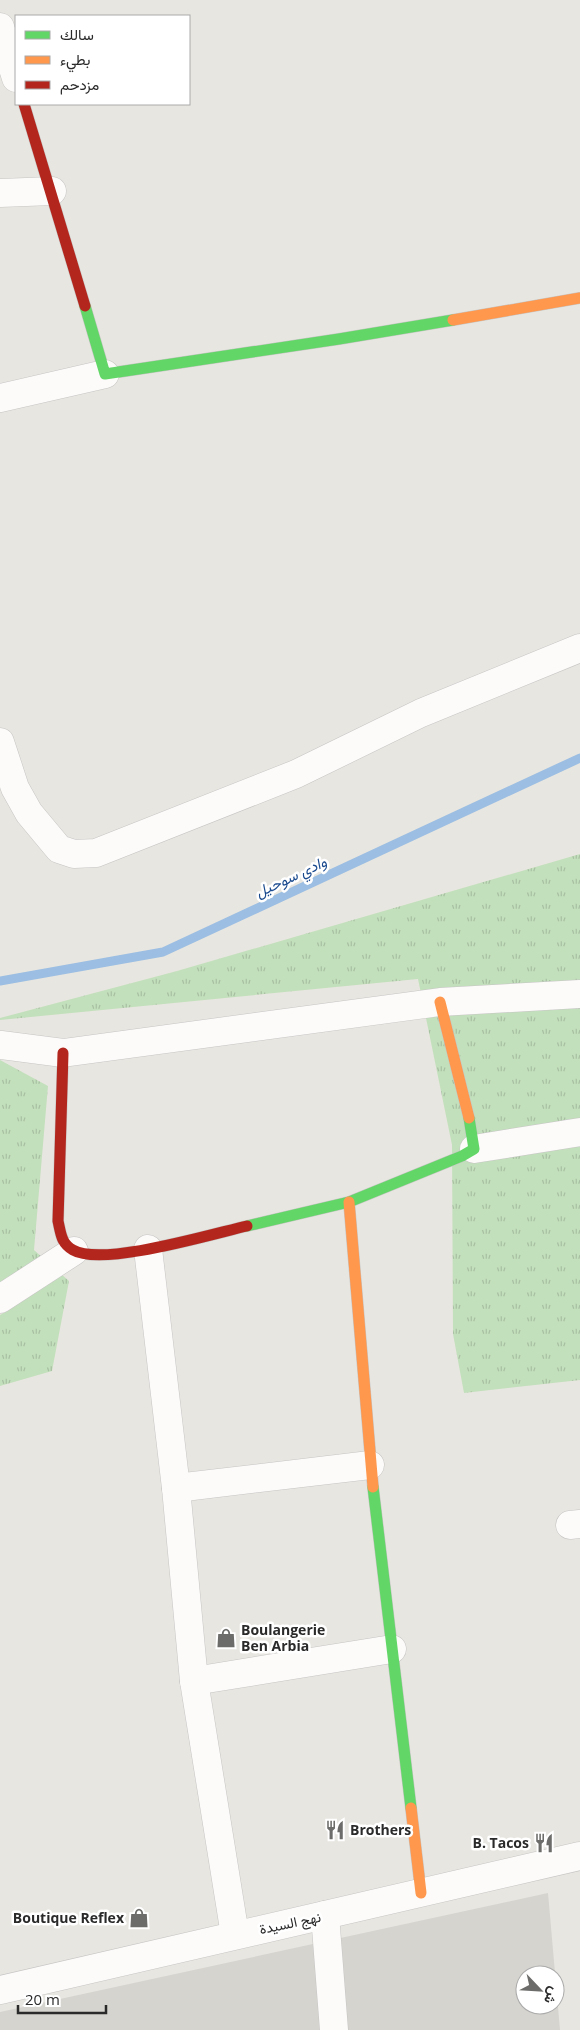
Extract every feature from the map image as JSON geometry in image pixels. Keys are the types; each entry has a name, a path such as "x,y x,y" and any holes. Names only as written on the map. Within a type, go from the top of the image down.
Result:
{"street":[{"path":"0,27 15,75"},
{"path":"24,105 52,191 105,374"},
{"path":"0,193 52,191"},
{"path":"0,398 105,374 580,298"},
{"path":"0,742 15,788 30,813 59,849 74,854 96,853 296,774 421,713 580,648"},
{"path":"1,1045 63,1053 440,1002 580,994"},
{"path":"440,1002 472,1131 474,1149"},
{"path":"63,1053 58,1221 62,1241 74,1251 97,1256 148,1249 349,1202 462,1156 474,1149 580,1132"},
{"path":"349,1202 370,1465 421,1893"},
{"path":"148,1249 176,1488 194,1681 236,1935"},
{"path":"0,1299 74,1251"},
{"path":"176,1488 370,1465"},
{"path":"194,1681 392,1649"},
{"name":"نهج السيدة","path":"0,1990 580,1856"},
{"path":"325,1915 334,2030"}],"green space":[{"path":"580,854 580,1380 464,1393 453,1334 452,1145 418,979 0,1020 0,1018 177,971"},
{"path":"0,1060 48,1086 34,1250 69,1281 52,1371 0,1386 0,1315 5,1312 0,1308"}],"shaded area":[{"path":"548,1893 554,1965 515,1965 515,2015 559,2015 560,2030 0,2030 0,2012"}],"waterway":[{"name":"وادي سوحيل","path":"0,981 163,952 580,758"}],"traffic: fast":[{"path":"85,306 105,374 453,320"},
{"path":"247,1226 349,1202 462,1156 474,1149 469,1118"},
{"path":"373,1487 411,1808"}],"traffic: slow":[{"path":"453,320 580,298"},
{"path":"440,1002 469,1118"},
{"path":"349,1202 373,1487"},
{"path":"411,1808 421,1893"}],"traffic: jam":[{"path":"24,105 85,306"},
{"path":"63,1053 58,1221 62,1238 69,1247 87,1254 108,1255 184,1242 247,1226"}],"place":[{"name":"Boulangerie Ben Arbia","path":"226,1638"},
{"name":"Brothers","path":"335,1830"},
{"name":"B. Tacos","path":"544,1843"},
{"name":"Boutique Reflex","path":"139,1918"}]}
